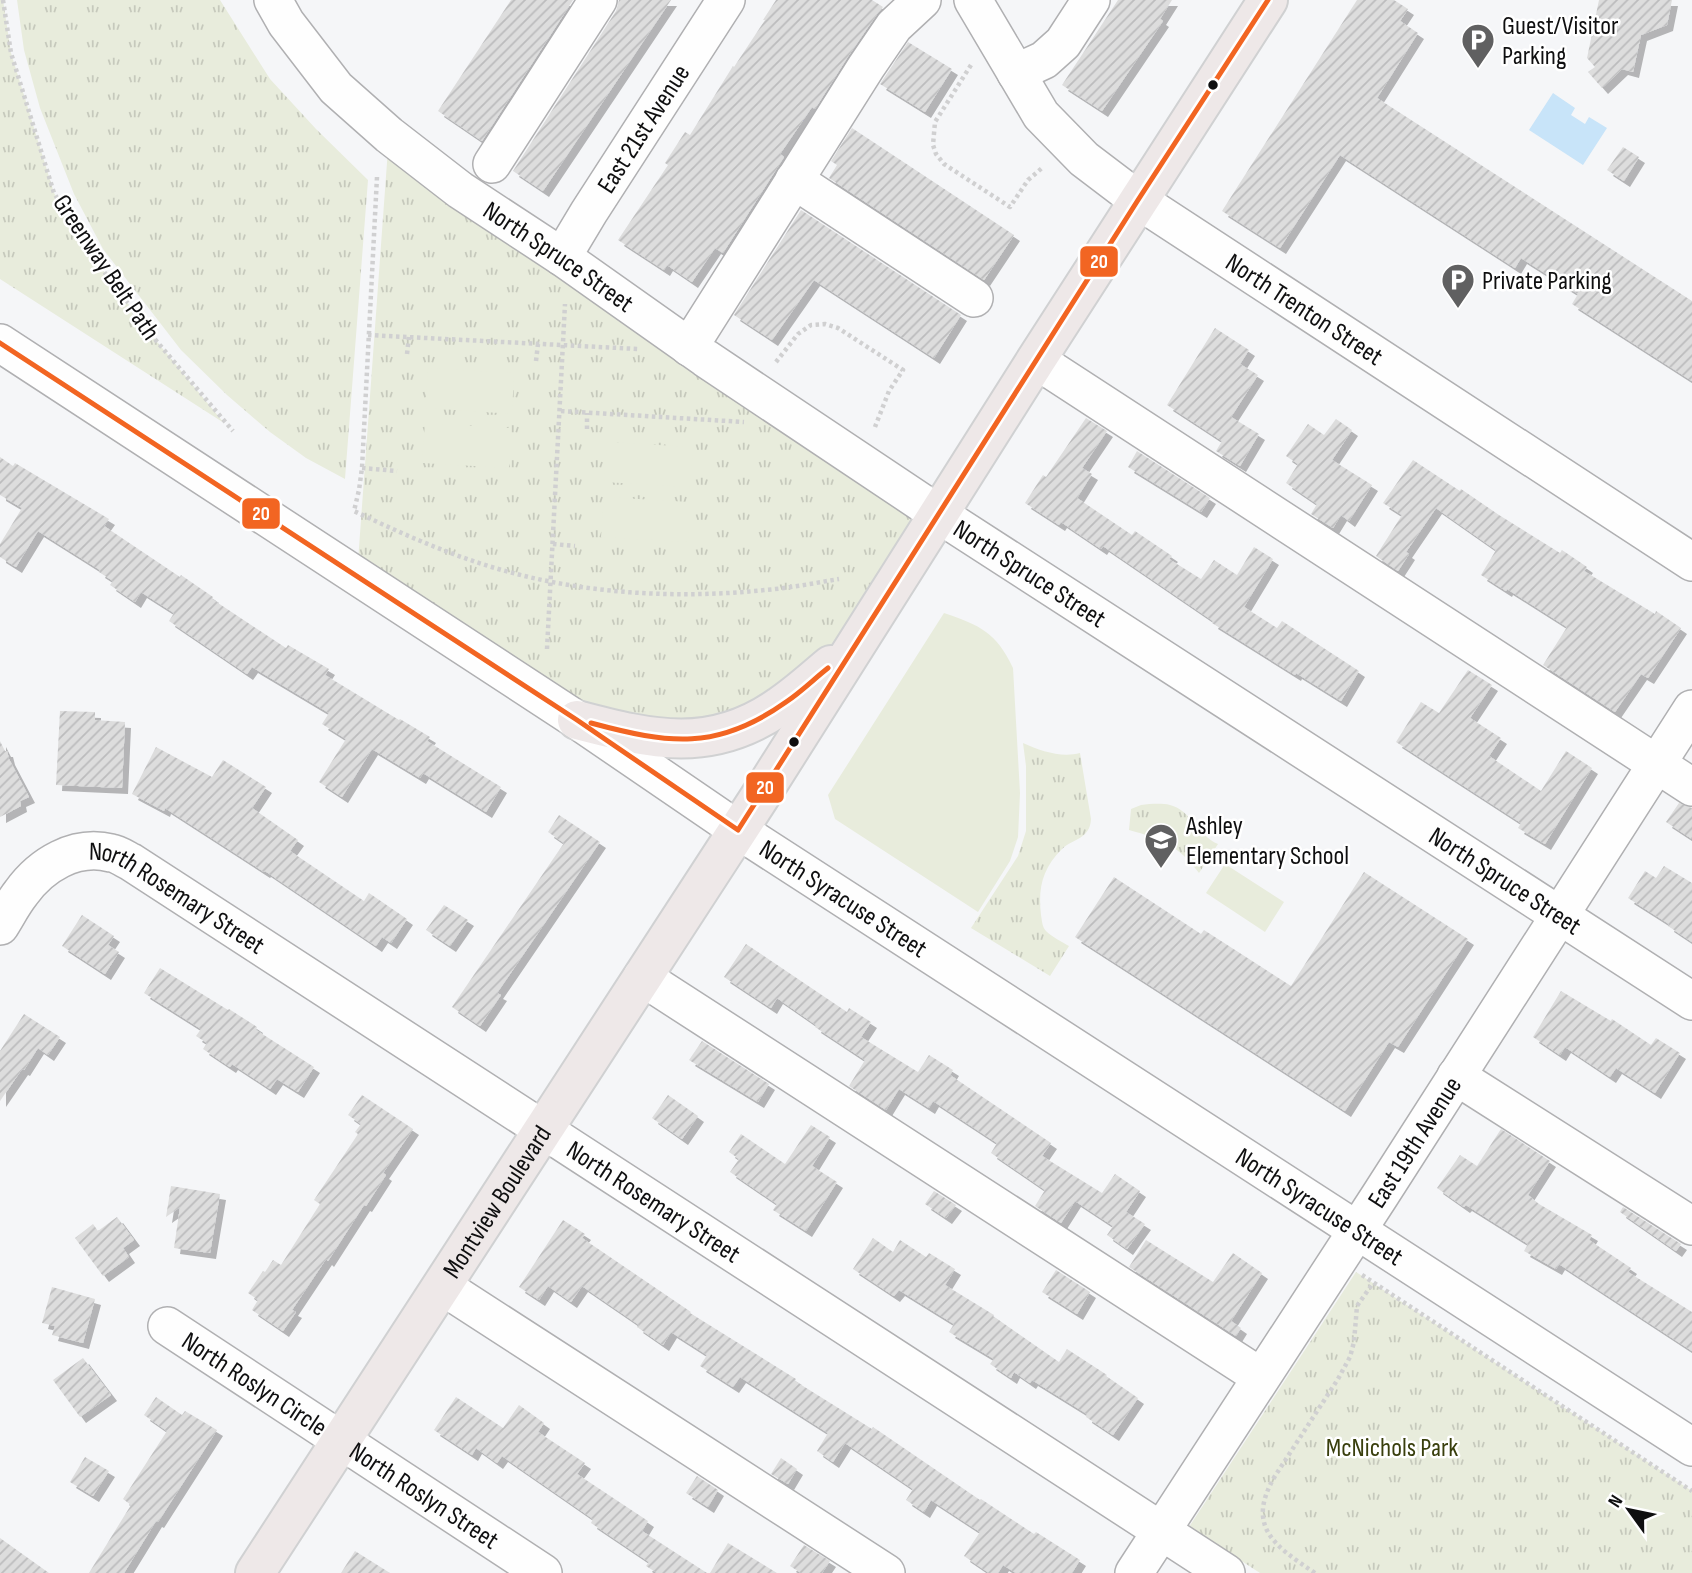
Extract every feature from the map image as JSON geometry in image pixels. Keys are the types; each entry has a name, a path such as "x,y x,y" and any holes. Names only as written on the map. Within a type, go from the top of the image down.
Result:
{"main road":[{"name":"Montview Boulevard","path":"255,1573 738,830 1268,0"},
{"path":"578,720 626,733 658,737 714,737 733,731 780,707 857,644"}],"street":[{"name":"North Spruce Street","path":"273,0 286,23 336,88 389,135 460,190 940,515 1692,1002"},
{"path":"492,164 598,0"},
{"name":"East 21st Avenue","path":"562,257 726,0"},
{"path":"689,347 866,67 894,26 922,0"},
{"name":"North Trenton Street","path":"973,0 1041,115 1084,159 1138,200 1692,562"},
{"path":"1016,73 1044,60 1063,43 1091,0"},
{"path":"794,180 974,298"},
{"name":"North Syracuse Street","path":"0,343 578,720 738,830 1692,1447"},
{"path":"1036,360 1692,787"},
{"name":"East 19th Avenue","path":"1134,1573 1692,709"},
{"name":"North Rosemary Street","path":"0,926 21,893 38,873 55,861 74,853 95,850 113,853 131,862 1226,1573"},
{"path":"642,977 1261,1377"},
{"path":"1456,1076 1692,1226"},
{"path":"442,1286 886,1573"},
{"name":"North Roslyn Circle","path":"167,1326 341,1441"},
{"name":"North Roslyn Street","path":"341,1441 543,1573"}],"path":[{"name":"Greenway Belt Path","path":"3,0 11,53 54,193 102,269 153,337 233,431"},
{"path":"971,65 935,122 933,145 936,154 944,164 1010,207 1028,180 1042,167"},
{"path":"377,177 362,468 354,511 419,541 478,563 551,582 618,591 699,594 766,590 839,579"},
{"path":"547,649 565,303"},
{"path":"776,362 797,334 811,326 825,324 838,328 903,370 889,391 876,427"},
{"path":"368,335 638,349"},
{"path":"407,354 409,337"},
{"path":"536,361 538,344"},
{"path":"561,411 744,422"},
{"path":"587,413 587,429"},
{"path":"362,468 397,471"},
{"path":"553,544 575,546"},
{"path":"1337,1260 1692,1492"},
{"path":"1315,1573 1274,1543 1266,1530 1264,1501 1267,1489 1350,1357 1357,1306 1373,1283"}],"green space":[{"path":"0,0 3,0 11,53 54,193 102,269 153,337 224,423 0,279"},
{"path":"17,0 220,0 270,79 368,180 345,479 306,458 270,432 227,395 181,350 103,249 74,194 40,108 24,50"},
{"path":"389,135 940,515 857,644 780,707 626,733 357,575"},
{"path":"428,368 514,373 512,414 425,408"},
{"path":"425,423 511,428 509,468 422,463"},
{"path":"607,442 693,447 690,487 604,482"},
{"path":"604,497 690,502 688,542 601,537"},
{"path":"944,613 986,632 1000,646 1013,668 1020,793 1018,837 1010,861 978,912 835,819 828,795"},
{"path":"1023,743 1051,753 1080,753 1091,819 1088,831 1055,856 1043,879 1040,905 1044,928 1069,946 1050,976 971,928 1018,856 1026,831 1026,766"},
{"path":"1163,804 1177,808 1218,844 1199,873 1184,856 1168,844 1129,830 1131,809 1141,805"},
{"path":"1225,864 1284,902 1265,932 1206,893"},
{"name":"McNichols Park","path":"1356,1272 1692,1491 1692,1573 1260,1573 1189,1527"}],"water":[{"path":"1553,93 1575,108 1571,115 1585,124 1589,117 1607,128 1583,165 1529,130"}],"building":[{"path":"511,0 573,0 482,141 438,111"},
{"path":"619,0 671,0 543,191 513,171 616,11"},
{"path":"776,0 872,0 883,7 815,109 812,107 780,154 784,157 723,253 715,248 692,282 667,265 664,270 618,240 668,165 665,163 685,132 690,135"},
{"path":"1118,0 1172,0 1160,19 1163,21 1102,111 1062,85"},
{"path":"1357,0 1394,0 1408,9 1400,21 1418,33 1377,98 1692,301 1692,381 1572,304 1578,294 1521,258 1515,268 1340,155 1280,248 1222,211"},
{"path":"1599,0 1672,0 1667,25 1641,35 1633,72 1622,69 1602,88 1588,72 1595,67 1587,58"},
{"path":"908,42 952,69 925,112 880,84"},
{"path":"852,128 1014,235 984,280 829,178 837,165 831,161"},
{"path":"1623,147 1639,157 1624,181 1607,170"},
{"path":"801,210 961,315 934,358 814,280 772,340 734,315"},
{"path":"1215,328 1249,350 1240,364 1258,375 1231,417 1259,434 1240,466 1216,451 1222,441 1167,405"},
{"path":"1086,418 1107,431 1082,468 1092,474 1077,498 1132,535 1135,531 1172,556 1169,559 1201,579 1214,560 1237,575 1254,547 1273,559 1244,607 1277,628 1282,621 1359,671 1341,701 1212,623 1213,621 1103,546 1101,549 1061,522 1059,525 1025,503"},
{"path":"1336,419 1352,430 1332,460 1372,485 1349,521 1341,515 1333,528 1311,514 1317,504 1286,483 1298,464 1286,456 1308,424 1324,435"},
{"path":"1137,451 1210,498 1201,512 1128,467"},
{"path":"0,457 13,466 15,463 109,519 104,526 180,577 181,575 286,648 288,645 329,669 325,675 430,737 427,741 501,787 486,812 423,773 420,778 372,749 342,797 319,782 346,739 322,724 329,713 252,667 247,674 169,621 174,613 141,592 135,602 110,585 113,581 99,572 100,570 38,531 16,567 0,557 0,544 22,508 0,495"},
{"path":"1413,460 1560,553 1562,550 1587,567 1584,571 1681,628 1648,678 1641,674 1615,712 1543,665 1567,627 1481,575 1496,550 1436,508 1406,552 1409,554 1398,571 1376,556 1402,515 1383,503"},
{"path":"1468,670 1492,685 1470,718 1501,738 1489,756 1541,791 1566,751 1592,768 1545,844 1518,828 1521,823 1396,742 1421,702 1439,713"},
{"path":"60,711 95,712 95,720 125,722 122,788 56,785"},
{"path":"0,741 29,797 20,801 21,806 0,817"},
{"path":"156,747 212,777 223,760 266,787 252,808 298,840 290,851 364,901 369,893 407,919 391,943 382,937 376,946 165,808 164,811 132,794"},
{"path":"1679,803 1692,808 1692,839 1666,822"},
{"path":"559,815 600,842 497,993 501,995 480,1026 452,1007 564,843 548,832"},
{"path":"1664,866 1692,883 1692,942 1628,898 1645,871 1656,878"},
{"path":"1364,872 1468,939 1398,1047 1389,1042 1345,1111 1075,937 1114,877 1201,934 1204,930 1291,986"},
{"path":"444,905 468,920 450,946 426,930"},
{"path":"82,915 114,936 108,945 119,952 105,974 62,946"},
{"path":"746,944 847,1012 849,1008 871,1022 861,1037 918,1072 929,1055 953,1070 950,1075 1051,1143 1042,1156 1102,1193 1115,1174 1140,1191 1126,1212 1145,1224 1127,1249 1107,1235 1113,1226 1075,1201 1061,1223 1035,1206 1045,1190 991,1153 997,1143 933,1101 929,1108 899,1089 886,1110 849,1086 865,1060 777,998 771,1008 724,977"},
{"path":"160,968 257,1027 256,1030 314,1067 298,1092 277,1079 270,1089 203,1049 207,1043 196,1036 201,1029 144,993"},
{"path":"1561,991 1611,1021 1612,1019 1651,1045 1656,1038 1680,1053 1655,1093 1616,1068 1610,1077 1565,1047 1560,1055 1533,1037"},
{"path":"24,1014 60,1037 48,1055 38,1048 0,1101 0,1051"},
{"path":"702,1041 769,1084 758,1102 689,1060"},
{"path":"362,1095 413,1129 383,1173 386,1175 366,1206 364,1205 292,1310 296,1312 283,1331 252,1310 258,1300 248,1293 273,1260 281,1265 320,1204 314,1200 358,1134 355,1132 361,1124 348,1115"},
{"path":"668,1095 698,1116 682,1139 652,1118"},
{"path":"811,1125 830,1137 812,1166 837,1182 806,1231 773,1210 777,1204 730,1172 739,1159 729,1152 741,1134 785,1164"},
{"path":"1501,1129 1550,1161 1528,1195 1592,1235 1589,1240 1631,1268 1628,1272 1692,1312 1692,1351 1559,1264 1556,1269 1524,1251 1528,1244 1437,1188 1460,1155 1477,1166"},
{"path":"171,1186 220,1194 210,1253 174,1248 180,1207 166,1217"},
{"path":"934,1191 956,1205 946,1218 925,1204"},
{"path":"1623,1207 1681,1244 1676,1251 1620,1212"},
{"path":"117,1217 134,1240 123,1248 129,1257 103,1276 75,1238 93,1224 98,1231"},
{"path":"563,1220 585,1234 582,1238 690,1313 872,1429 873,1427 980,1500 1080,1560 1072,1573 1016,1573 1003,1565 998,1573 989,1573 964,1556 980,1532 931,1500 924,1512 906,1500 913,1489 845,1443 833,1462 817,1451 828,1433 740,1377 733,1387 700,1366 707,1355 671,1332 663,1345 582,1286 571,1302 548,1286 539,1300 519,1287"},
{"path":"873,1238 893,1252 900,1240 926,1257 929,1253 955,1269 945,1285 994,1315 1059,1362 1067,1349 1138,1398 1113,1435 1086,1417 1087,1414 1032,1380 1030,1383 1014,1372 1011,1378 990,1364 994,1359 949,1332 954,1324 899,1290 894,1296 853,1269"},
{"path":"1146,1240 1213,1282 1233,1253 1262,1273 1231,1321 1241,1328 1236,1336 1129,1267"},
{"path":"1056,1270 1090,1292 1077,1314 1042,1292"},
{"path":"52,1287 95,1299 83,1343 52,1335 55,1326 42,1323"},
{"path":"83,1358 111,1395 80,1417 53,1380"},
{"path":"156,1397 182,1415 185,1411 217,1430 124,1573 89,1573 131,1505 123,1499 167,1431 144,1415"},
{"path":"456,1397 503,1428 519,1405 544,1423 538,1432 585,1463 577,1474 648,1521 642,1531 707,1573 657,1573 646,1566 649,1562 591,1523 593,1519 502,1456 497,1463 476,1448 472,1455 434,1430"},
{"path":"85,1457 109,1471 93,1496 70,1482"},
{"path":"781,1458 797,1469 788,1484 771,1474"},
{"path":"697,1476 718,1490 708,1507 686,1493"},
{"path":"0,1538 49,1573 0,1573"},
{"path":"728,1543 777,1573 710,1573"},
{"path":"804,1545 830,1561 822,1573 801,1573 790,1566"},
{"path":"355,1551 390,1573 341,1573"}],"transit line":[{"name":"20","path":"0,343 577,720 738,830 1268,0"},
{"name":"20","path":"591,723 669,739 715,736 761,718 792,698 828,668"}],"place":[{"name":"Guest/Visitor Parking","path":"1478,70"},
{"name":"Private Parking","path":"1458,310"},
{"name":"Ashley Elementary School","path":"1161,870"}]}
